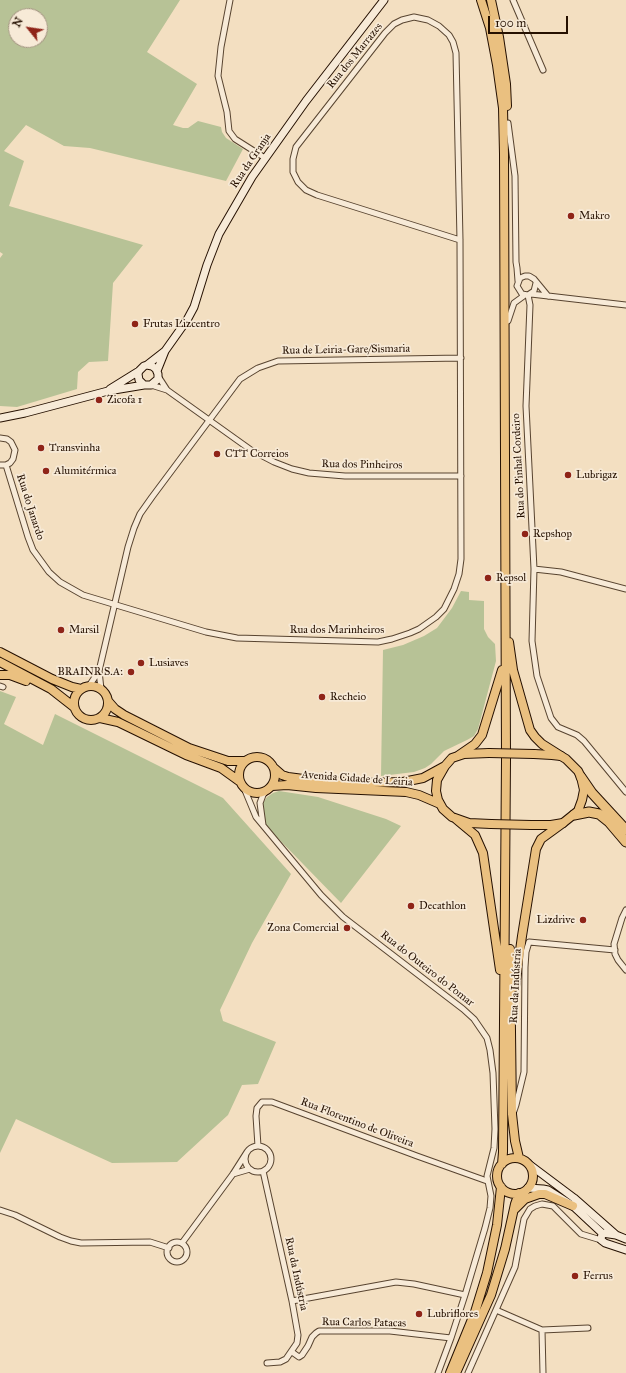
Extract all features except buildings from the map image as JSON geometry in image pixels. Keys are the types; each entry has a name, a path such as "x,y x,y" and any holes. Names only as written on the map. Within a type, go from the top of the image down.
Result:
{"highway":[{"path":"581,777 592,793 626,830"},
{"path":"574,815 590,812 599,814 610,822 626,842"}],"main road":[{"name":"Rua da Granja","path":"147,365 165,351 182,328 190,314 210,256 225,222 265,158 306,101 384,0"},
{"path":"481,0 492,38 503,108 506,816 502,1164"},
{"path":"491,0 499,36 506,84 508,123 511,1053 512,1114 515,1141 519,1158"},
{"name":"Rua da Granja","path":"158,374 165,351"},
{"path":"0,418 25,413 108,391 147,385 156,382 158,374 154,367 147,365 108,391"},
{"path":"139,371 139,380 147,385"},
{"path":"509,642 513,670 530,730 542,744 575,767 583,784 583,795 580,806 574,815 546,834 541,839 536,849 522,936 512,1018"},
{"path":"0,652 52,679 72,687 95,686 101,689 106,694 108,709 100,718"},
{"name":"Avenida Cidade de Leiria","path":"274,768 282,775 288,777 311,780 363,783 403,782 423,778 445,766 452,758 475,744 482,735 499,682 505,657"},
{"path":"0,662 51,689 74,707 80,717 85,720 90,721 100,718 118,722 186,755 221,768 254,793 260,793 269,788 275,775 274,768 269,761 261,757 253,757 245,761 228,761 196,751 124,715 115,709 108,701"},
{"path":"0,675 10,676 44,685"},
{"path":"74,707 74,699 85,687"},
{"path":"459,755 470,753 489,753 561,756"},
{"path":"242,784 239,770 245,761"},
{"path":"445,766 437,780 436,786 440,804 447,814 457,820 475,836 483,853 500,964 501,1036 504,1048"},
{"name":"Avenida Cidade de Leiria","path":"269,788 287,785 316,788 406,792 419,795 440,804"},
{"path":"457,820 469,823 491,824 550,825 563,823"},
{"path":"530,1165 533,1177 532,1183 528,1188 519,1193 509,1193 501,1187 497,1178 497,1173 502,1164 510,1158 523,1159 574,1198 616,1235 626,1239"},
{"path":"450,1373 474,1312 487,1273 497,1225 501,1187"},
{"path":"528,1188 548,1190 573,1206 610,1245 626,1250"},
{"path":"456,1373 490,1295 505,1249 512,1213 519,1193"},
{"path":"512,1213 525,1199 539,1194 545,1194 573,1206"},
{"path":"602,1237 616,1235"}],"street":[{"path":"230,0 221,47 218,76 227,112 228,131 235,139 265,158"},
{"path":"513,0 543,70"},
{"name":"Rua dos Marrazes","path":"460,240 317,195 306,190 298,182 293,172 292,159 296,147 385,33 398,22 414,17 428,20 439,26 449,35 456,53 460,240 461,358"},
{"path":"508,123 515,176 516,262 518,268 518,289 528,294 626,305"},
{"path":"518,268 526,276"},
{"path":"518,281 522,277 532,277 549,297"},
{"path":"508,321 514,303 536,289 536,283"},
{"name":"Rua do Pinhal Cordeiro","path":"528,294 530,305 526,406 534,569 532,641 537,676 551,718 558,727 577,735 584,741 626,792"},
{"name":"Rua de Leiria-Gare/Sismaria","path":"99,671 128,547 140,514 240,379 258,368 278,361 461,358"},
{"name":"Rua dos Marinheiros","path":"115,606 206,632 237,638 378,642 406,635 419,629 436,617 444,609 454,589 459,574 461,559 461,358"},
{"name":"Rua dos Pinheiros","path":"158,374 167,390"},
{"name":"Rua dos Pinheiros","path":"147,385 167,390 251,450 292,469 308,473 344,476 461,476"},
{"path":"0,438 7,439 11,442 15,450 13,459 3,465"},
{"name":"Rua do Janardo","path":"3,465 33,550 41,562 60,582 71,589 83,595 115,606"},
{"path":"534,569 561,572 626,589"},
{"path":"85,687 99,671"},
{"path":"99,671 101,689"},
{"name":"Rua do Outeiro do Pomar","path":"242,784 256,817 321,895 343,917 463,1008 480,1026 487,1038 493,1073 495,1139 493,1155 487,1176 491,1196 486,1228 451,1338 438,1373"},
{"path":"263,826 260,804 263,795 269,788"},
{"path":"626,910 616,937 614,950 618,960 626,970"},
{"name":"Rua da Indústria","path":"512,1114 516,1105 524,1072 525,967 526,952 529,942 614,950"},
{"name":"Rua Florentino de Oliveira","path":"258,1146 256,1112 262,1102 267,1101 487,1181"},
{"path":"182,1243 233,1174 247,1152 258,1146 262,1146 268,1150 271,1158 269,1166 263,1171 254,1172 250,1170 233,1174"},
{"path":"247,1152 245,1156 246,1164 250,1170"},
{"name":"Rua da Indústria","path":"263,1171 292,1301 298,1335 297,1343 292,1352"},
{"path":"468,1373 516,1267 526,1213 535,1206 542,1204 553,1206 581,1234 602,1237"},
{"path":"0,1210 15,1215 60,1238 71,1241 81,1243 150,1242 168,1248"},
{"path":"172,1243 182,1243 185,1245 187,1252 185,1258 182,1260 172,1260 168,1253 168,1248 172,1243"},
{"path":"292,1301 396,1282 414,1284 465,1295"},
{"path":"496,1310 542,1330 588,1328"},
{"path":"542,1330 543,1373"},
{"name":"Rua Carlos Patacas","path":"292,1352 299,1357 302,1355 312,1337 319,1331 390,1332 451,1338"},
{"path":"267,1363 280,1362 286,1359 292,1352"}],"green space":[{"path":"0,0 180,0 147,52 197,84 173,125 188,128 198,121 221,127 226,138 243,149 226,181 90,148 64,146 26,125 4,151 24,161 9,206 143,245 113,283 108,361 89,362 78,372 77,389 17,407 0,406 0,258 3,254 0,252"},
{"path":"461,591 469,592 469,600 484,601 484,629 488,637 495,644 496,661 478,729 474,736 444,751 425,768 414,772 381,776 383,650 403,645 424,636 437,628 452,608"},
{"path":"0,691 16,697 4,724 43,745 55,714 223,798 291,874 252,943 220,1010 223,1021 276,1042 258,1084 242,1085 228,1115 177,1162 112,1163 16,1119 0,1153"},
{"path":"279,791 318,797 386,819 401,826 341,903 267,827 263,818 262,804 267,797"}],"place":[{"name":"Makro","path":"571,216"},
{"name":"Frutas Lizcentro","path":"135,324"},
{"name":"Zicofa 1","path":"99,400"},
{"name":"Transvinha","path":"41,448"},
{"name":"CTT Correios","path":"217,454"},
{"name":"Alumitérmica","path":"46,471"},
{"name":"Lubrigaz","path":"568,475"},
{"name":"Repshop","path":"525,534"},
{"name":"Repsol","path":"488,578"},
{"name":"Marsil","path":"61,630"},
{"name":"Lusiaves","path":"141,663"},
{"name":"BRAINR S.A:","path":"131,672"},
{"name":"Recheio","path":"322,697"},
{"name":"Decathlon","path":"411,906"},
{"name":"Lizdrive","path":"583,920"},
{"name":"Zona Comercial","path":"347,928"},
{"name":"Ferrus","path":"575,1276"},
{"name":"Lubriflores","path":"419,1314"}]}
